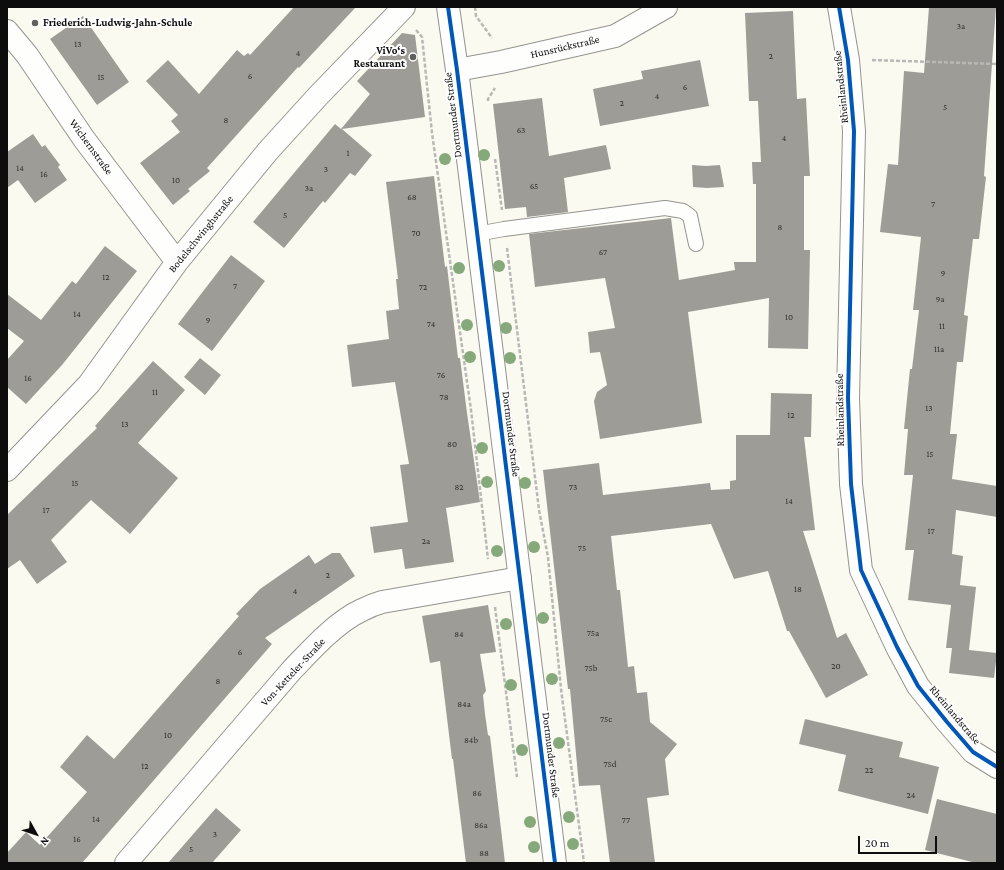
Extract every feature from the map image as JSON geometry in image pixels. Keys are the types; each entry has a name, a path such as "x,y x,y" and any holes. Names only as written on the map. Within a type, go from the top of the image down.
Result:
{"street":[{"name":"Dortmunder Straße","path":"448,7 555,863"},
{"name":"Hunsrückstraße","path":"456,70 501,62 615,36 666,7"},
{"name":"Rheinlandstraße","path":"839,7 848,60 854,131 848,398 851,484 861,570 897,647 918,686 973,752 997,767"},
{"name":"Bodelschwinghstraße","path":"7,470 89,384 177,262 268,151 402,8"},
{"name":"Wichernstraße","path":"7,31 27,55 84,139 177,262"},
{"name":"Von-Ketteler-Straße","path":"126,863 291,671 316,644 340,624 360,610 382,602 520,578"}],"lane":[{"path":"477,234 504,229 665,208 683,210 690,216 696,244"}],"path":[{"path":"475,7 476,16 492,38 501,62 499,82 488,99 488,107"},
{"path":"402,8 422,37 432,133 471,410 489,565 488,584 495,606 518,783"},
{"path":"848,60 997,64"},
{"path":"494,154 539,510 548,558 561,689 584,863"}],"building":[{"path":"294,7 356,7 299,68 298,67 207,168 210,171 188,189 190,191 173,205 140,163 180,132 171,121 178,115 146,81 168,60 199,94 237,50 244,56 248,53 250,55"},
{"path":"929,7 996,7 984,176 986,177 979,239 973,239 964,315 968,316 963,362 957,362 950,434 957,434 952,479 997,486 997,517 956,510 952,554 963,556 960,585 976,587 969,650 997,653 994,678 949,673 952,648 946,648 951,605 908,600 914,550 905,550 913,475 904,475 908,429 904,429 910,369 912,369 919,310 913,310 921,237 880,232 888,164 898,165 904,71 924,73"},
{"path":"793,11 797,99 806,98 810,176 804,176 804,250 810,250 808,349 768,348 769,298 688,312 702,423 600,439 594,401 597,392 607,385 600,352 590,353 588,332 615,328 605,278 535,287 529,234 671,218 679,280 735,270 734,262 756,262 756,184 753,184 752,162 761,162 758,101 749,101 745,13"},
{"path":"83,16 129,82 97,105 50,39"},
{"path":"402,33 415,35 425,117 342,129 372,155 355,176 350,173 325,203 323,201 284,248 253,222 335,124 341,129 370,94 357,81"},
{"path":"700,60 709,106 600,126 593,89 643,79 641,71"},
{"path":"542,98 549,156 606,145 611,169 564,178 568,212 527,217 526,207 505,209 493,104"},
{"path":"33,134 42,147 45,145 60,165 58,167 67,180 35,203 18,180 7,188 7,152"},
{"path":"692,165 720,165 724,187 693,187"},
{"path":"434,176 445,267 447,266 458,358 460,358 480,502 446,508 454,562 405,569 402,549 374,553 370,527 408,522 400,465 409,464 395,382 352,387 347,345 389,339 386,311 399,309 396,279 398,279 386,182"},
{"path":"105,246 137,271 62,365 26,404 7,387 7,360 24,341 7,328 7,294 41,320 72,281 76,284"},
{"path":"231,255 265,281 212,351 178,324"},
{"path":"200,358 221,375 205,395 184,377"},
{"path":"153,361 185,390 138,443 178,478 130,534 91,500 51,540 67,562 37,584 20,560 7,569 7,515 97,428 95,426"},
{"path":"771,393 812,394 811,437 804,437 815,530 803,531 837,638 846,633 868,675 826,698 789,631 787,631 768,571 734,579 711,524 611,536 617,590 620,590 628,667 634,666 637,693 647,692 650,722 677,744 665,759 669,795 647,798 655,863 610,863 600,785 579,786 570,689 568,689 543,470 599,463 603,495 710,483 711,490 730,489 730,481 736,480 736,435 770,435"},
{"path":"332,553 340,553 355,576 265,638 272,644 82,863 7,863 7,853 26,832 40,845 87,792 60,767 87,735 114,759 239,616 236,614 260,589 309,555 315,564"},
{"path":"488,605 496,652 480,654 486,691 483,695 485,714 488,735 490,736 505,863 466,863 440,661 430,663 422,616"},
{"path":"805,719 903,742 899,757 939,767 928,814 838,791 846,755 799,744"},
{"path":"937,799 997,814 997,863 976,863 925,850"},
{"path":"216,808 241,830 212,863 168,863"}],"cycle path":[{"path":"448,7 555,863"},
{"path":"839,7 848,60 854,131 848,398 851,484 861,570 897,647 918,686 973,752 997,767"}],"place":[{"name":"Friederich-Ludwig-Jahn-Schule","path":"35,23"},
{"name":"ViVo‘s Restaurant","path":"413,57"}]}
